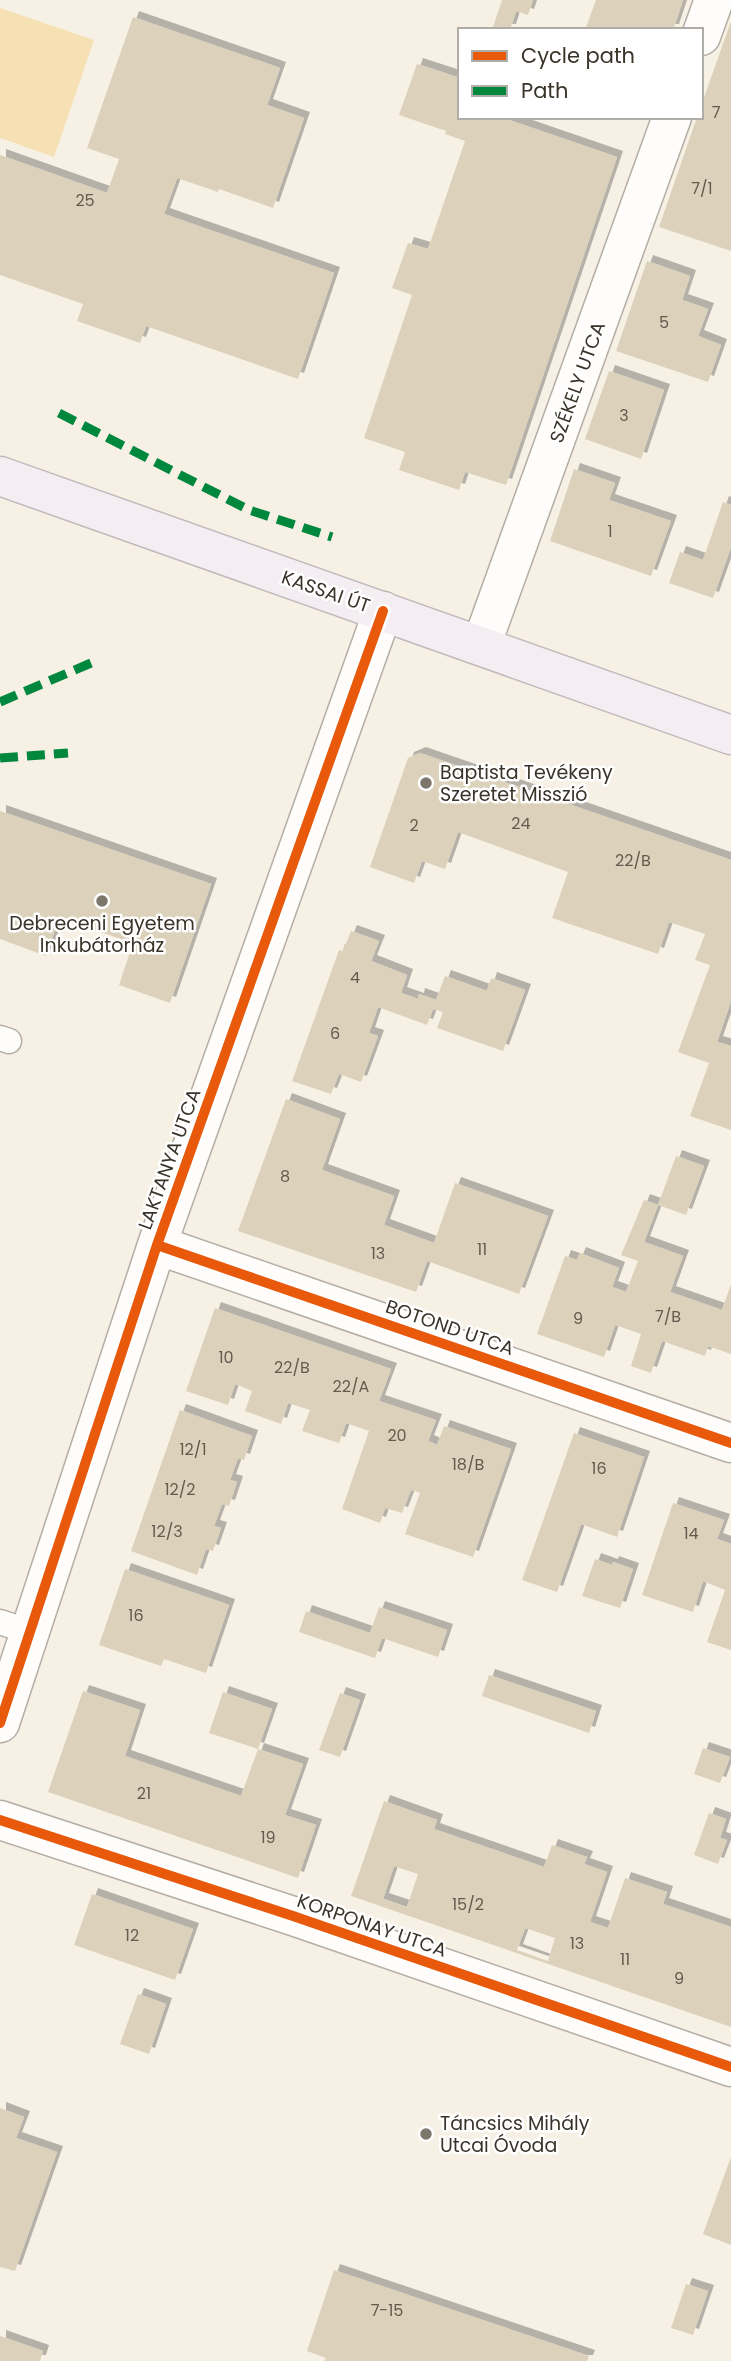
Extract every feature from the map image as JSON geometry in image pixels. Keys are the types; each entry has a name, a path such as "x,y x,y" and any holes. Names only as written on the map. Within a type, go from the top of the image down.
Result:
{"main road":[{"name":"KASSAI ÚT","path":"0,476 731,735"}],"street":[{"path":"703,30 714,0"},
{"name":"SZÉKELY UTCA","path":"481,646 671,119"},
{"name":"LAKTANYA UTCA","path":"0,1723 15,1627 157,1245 383,611"},
{"name":"BOTOND UTCA","path":"157,1245 731,1443"},
{"name":"KORPONAY UTCA","path":"0,1820 306,1920 731,2067"}],"shaded area":[{"path":"0,8 94,40 54,157 0,138"}],"building":[{"path":"502,0 533,0 528,15 516,11 511,28 493,28"},
{"path":"596,0 683,0 674,28 586,28"},
{"path":"133,17 280,68 267,105 304,118 273,208 177,178 164,214 334,273 298,379 146,326 140,343 77,321 83,304 0,275 0,155 107,193 119,159 87,148"},
{"path":"731,21 731,251 659,227 696,119 703,119 703,100"},
{"path":"417,64 458,77 458,119 506,119 617,157 506,485 465,472 459,490 399,470 405,452 364,438 412,295 392,288 408,243 428,249 465,141 445,134 446,131 399,115"},
{"path":"647,261 690,276 682,300 708,309 698,336 721,345 708,382 616,351"},
{"path":"609,371 664,390 641,459 585,439"},
{"path":"574,469 615,483 609,500 671,521 651,576 550,541"},
{"path":"723,502 731,505 731,547 713,598 669,583 680,552 703,560"},
{"path":"420,753 731,860 731,1001 717,1042 731,1046 731,1130 690,1116 709,1063 678,1052 710,965 695,960 705,934 669,922 658,954 552,918 568,872 458,832 445,869 422,861 414,883 370,867 408,758"},
{"name":"Debreceni Egyetem Inkubátorház","path":"0,811 211,884 170,1003 119,985 133,943 59,918 46,956 0,939"},
{"path":"351,931 379,941 371,961 407,975 401,993 418,999 419,994 436,1000 445,976 487,991 491,978 525,990 503,1051 437,1028 443,1012 433,1009 427,1025 378,1007 369,1033 378,1036 361,1082 339,1074 331,1094 292,1081 339,950 343,951"},
{"path":"286,1099 340,1119 322,1170 394,1196 384,1225 434,1243 455,1183 548,1216 519,1294 427,1261 416,1292 238,1231"},
{"path":"676,1156 704,1166 686,1215 658,1205"},
{"path":"644,1200 658,1205 644,1242 683,1256 670,1292 722,1310 731,1284 731,1354 708,1346 705,1356 662,1341 651,1373 631,1366 641,1334 615,1325 604,1357 537,1334 565,1256 577,1260 580,1253 619,1268 612,1287 626,1292 638,1261 621,1255"},
{"path":"215,1308 391,1369 379,1401 436,1420 428,1441 437,1445 444,1426 511,1449 473,1557 405,1534 420,1493 411,1490 402,1513 385,1508 380,1523 342,1509 369,1431 346,1423 339,1443 302,1431 310,1410 288,1403 281,1424 245,1411 252,1391 235,1384 228,1405 186,1391"},
{"path":"180,1410 252,1436 244,1460 238,1458 230,1480 237,1482 229,1506 222,1504 214,1526 221,1528 213,1551 206,1549 197,1575 131,1551"},
{"path":"574,1433 644,1457 617,1537 581,1524 557,1592 522,1580"},
{"path":"673,1503 724,1520 717,1539 731,1544 731,1650 707,1642 725,1590 703,1581 693,1612 642,1595"},
{"path":"595,1559 633,1569 620,1608 582,1596"},
{"path":"125,1569 229,1605 206,1673 164,1659 161,1666 99,1645"},
{"path":"379,1607 447,1630 438,1657 382,1638 375,1658 299,1632 306,1611 370,1633"},
{"path":"489,1675 596,1711 589,1733 482,1696"},
{"path":"83,1691 140,1710 125,1756 241,1796 258,1749 303,1764 285,1815 316,1825 298,1878 48,1792"},
{"path":"223,1692 272,1709 258,1749 209,1733"},
{"path":"340,1693 360,1700 340,1757 319,1750"},
{"path":"703,1748 730,1757 720,1783 694,1774"},
{"path":"384,1801 437,1820 434,1829 544,1867 552,1845 587,1857 584,1864 607,1872 590,1922 608,1928 625,1878 667,1892 663,1904 731,1927 731,2027 351,1896","holes":["394,1866 418,1874 407,1907 383,1899","525,1928 555,1938 548,1961 517,1950"]},
{"path":"709,1813 726,1819 720,1838 727,1840 718,1864 694,1855"},
{"path":"92,1894 193,1929 175,1980 74,1945"},
{"path":"138,1994 166,2004 149,2054 120,2044"},
{"path":"0,2108 24,2117 16,2138 57,2152 15,2271 0,2267"},
{"path":"731,2157 731,2245 703,2234"},
{"path":"334,2270 589,2356 587,2361 324,2361 326,2358 307,2351"},
{"path":"686,2284 708,2291 693,2335 671,2328"},
{"path":"0,2336 43,2351 40,2361 0,2361"}],"marked path":[{"path":"59,413 249,510 332,537"},
{"path":"0,702 98,660"},
{"path":"0,758 68,753"}],"cycle path":[{"path":"0,1723 157,1245 383,611"},
{"path":"157,1245 731,1443"},
{"path":"0,1820 293,1916 731,2067"}],"place":[{"name":"Baptista Tevékeny Szeretet Misszió","path":"426,783"},
{"name":"Debreceni Egyetem Inkubátorház","path":"102,901"},
{"name":"Táncsics Mihály Utcai Óvoda","path":"426,2134"}]}
